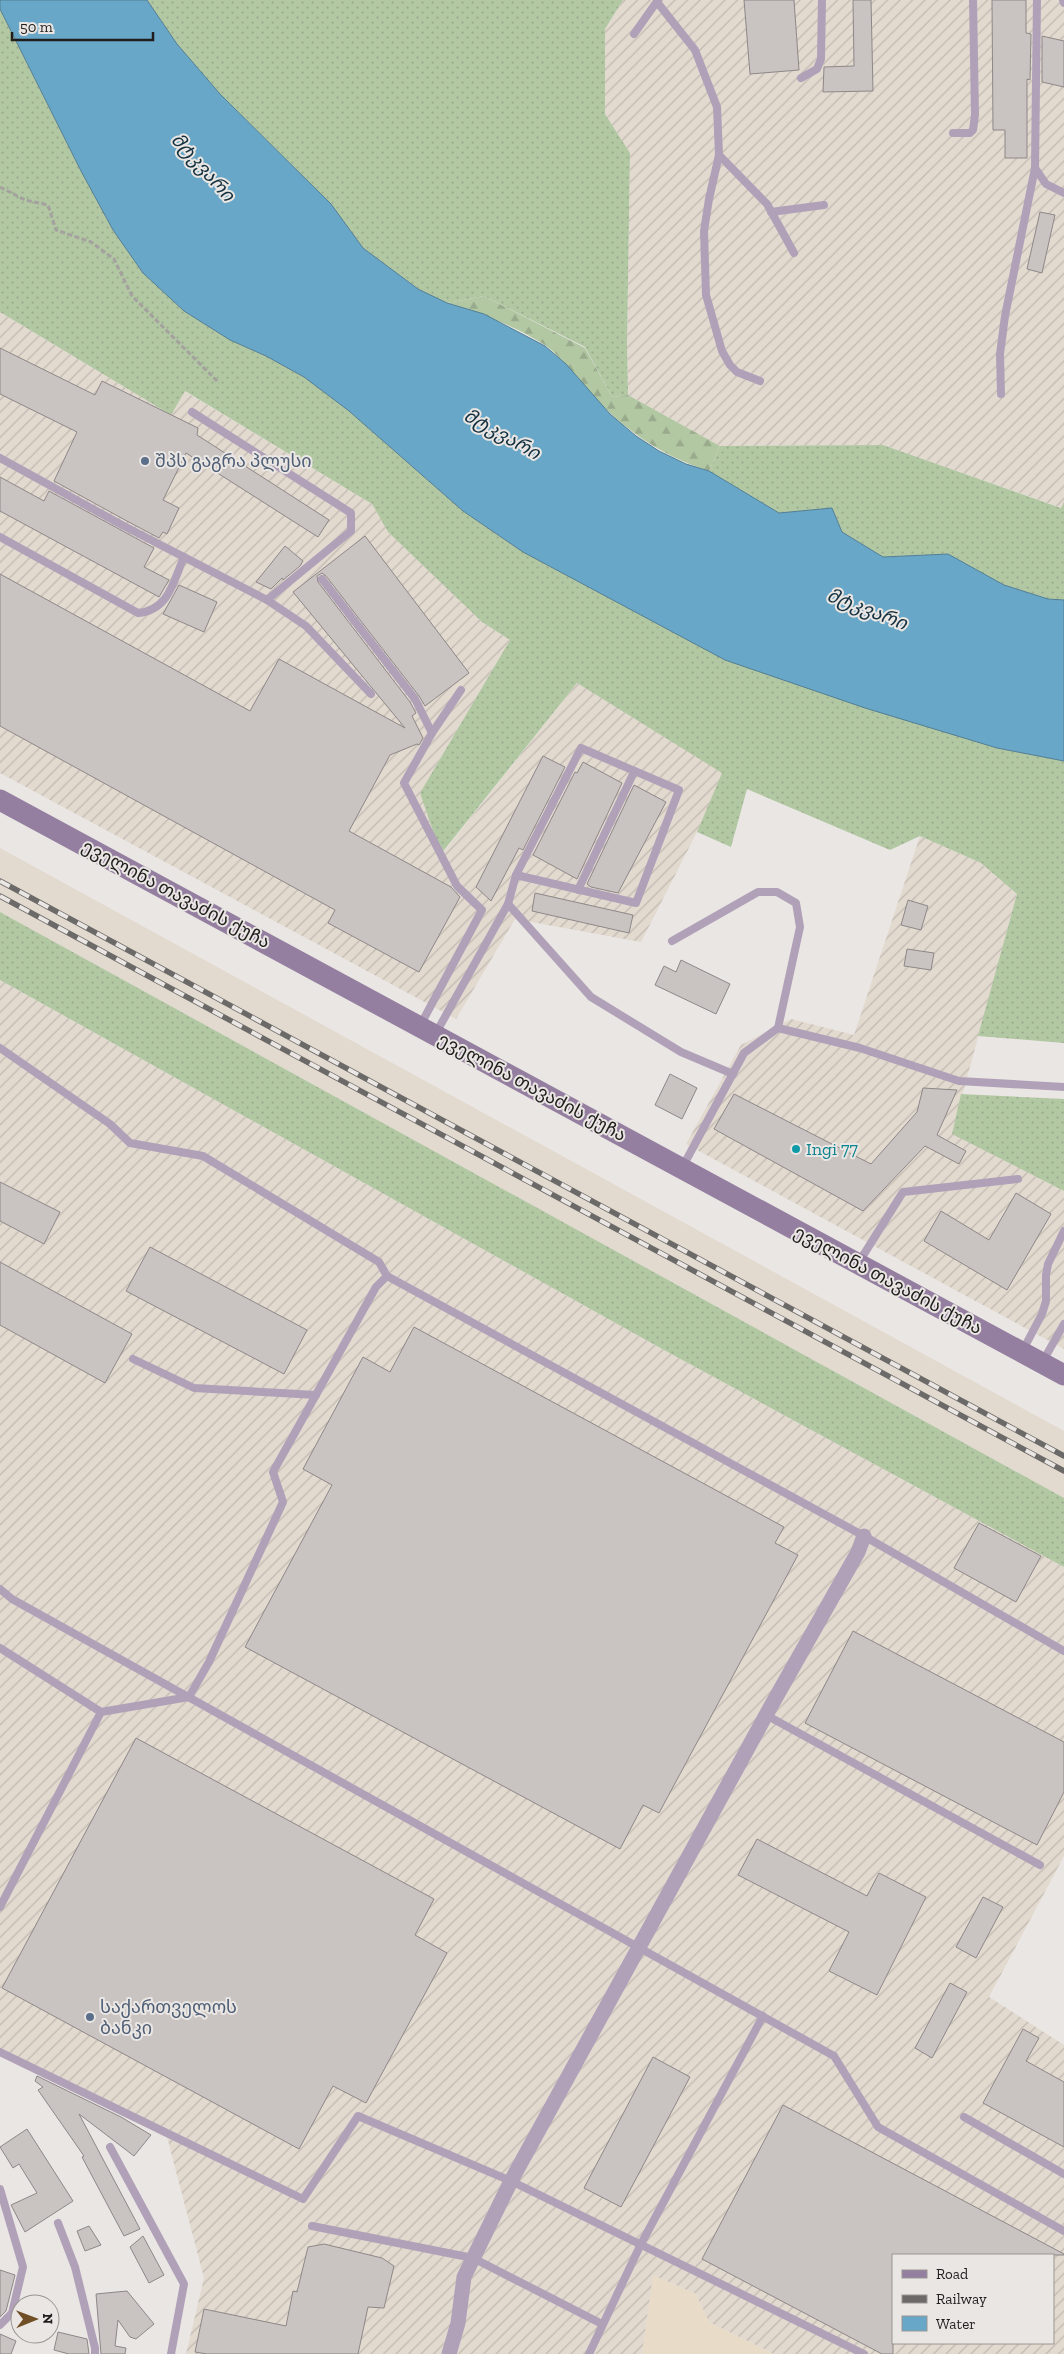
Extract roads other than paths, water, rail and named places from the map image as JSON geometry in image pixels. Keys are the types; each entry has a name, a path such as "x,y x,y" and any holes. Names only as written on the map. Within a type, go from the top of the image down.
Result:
{"main road":[{"name":"ეველინა თავაძის ქუჩა","path":"0,800 1064,1375"}],"street":[{"path":"450,2354 458,2323 464,2277 511,2181 766,1715 858,1552 864,1536"}],"lane":[{"path":"801,78 817,69 821,59 822,0"},
{"path":"953,134 970,133 973,130 975,115 974,0"},
{"path":"1001,394 1000,354 1004,316 1034,168 1037,0"},
{"path":"634,34 658,1 695,50 706,76 717,107 719,155 704,231 706,295 722,351 730,365 737,372 760,381"},
{"path":"719,155 767,204 794,253"},
{"path":"1034,168 1046,184 1064,194"},
{"path":"771,212 824,205"},
{"path":"192,412 351,514 351,531 267,600"},
{"path":"0,458 267,600 306,626 371,694"},
{"path":"0,537 138,613 148,612 164,603 184,557"},
{"path":"322,579 415,699 432,733"},
{"path":"427,1030 482,910 457,886 404,783 432,733 461,690"},
{"path":"427,1030 508,904 516,875 581,748 679,790 636,903 516,875"},
{"path":"578,890 634,772"},
{"path":"672,941 758,892 777,892 796,903 800,927 778,1028 744,1053 682,1168"},
{"path":"508,904 591,997 681,1052 733,1074"},
{"path":"778,1028 860,1048 959,1081 1064,1087"},
{"path":"0,1048 110,1124 130,1143 203,1156 379,1262 387,1276 864,1536 1064,1651"},
{"path":"858,1263 903,1192 1018,1179"},
{"path":"1022,1352 1042,1314 1046,1301 1048,1264 1064,1231"},
{"path":"189,1697 209,1662 283,1502 273,1472 376,1288 387,1276"},
{"path":"1042,1362 1064,1324"},
{"path":"134,1359 194,1388 316,1395"},
{"path":"0,1589 12,1599 834,2056 878,2127 1064,2230"},
{"path":"0,1648 101,1712 189,1697"},
{"path":"0,1907 101,1712"},
{"path":"766,1715 1040,1865"},
{"path":"589,2354 640,2246 763,2016"},
{"path":"0,2052 303,2200 358,2116 511,2181 640,2246 864,2354"},
{"path":"964,2117 1064,2174"},
{"path":"110,2147 184,2284 171,2354"},
{"path":"0,2189 23,2267 12,2313 0,2325"},
{"path":"58,2222 75,2267 95,2354"},
{"path":"312,2226 473,2258 602,2324"}],"water":[{"name":"მტკვარი","path":"0,0 147,0 177,44 220,94 331,204 363,248 418,289 447,303 484,314 545,346 566,364 610,414 636,436 659,451 686,464 709,471 779,513 832,508 842,532 883,557 948,554 1004,585 1048,599 1064,600 1064,761 997,748 865,708 725,660 523,552 463,511 349,411 304,377 266,356 230,340 184,311 143,273 113,230 81,171 0,9"}],"railway":[{"path":"0,881 1064,1456"},
{"path":"0,896 1064,1471"}],"place":[{"name":"შპს გაგრა პლუსი","path":"145,461"},
{"name":"Ingi 77","path":"796,1149"},
{"name":"საქართველოს ბანკი","path":"90,2017"}]}
